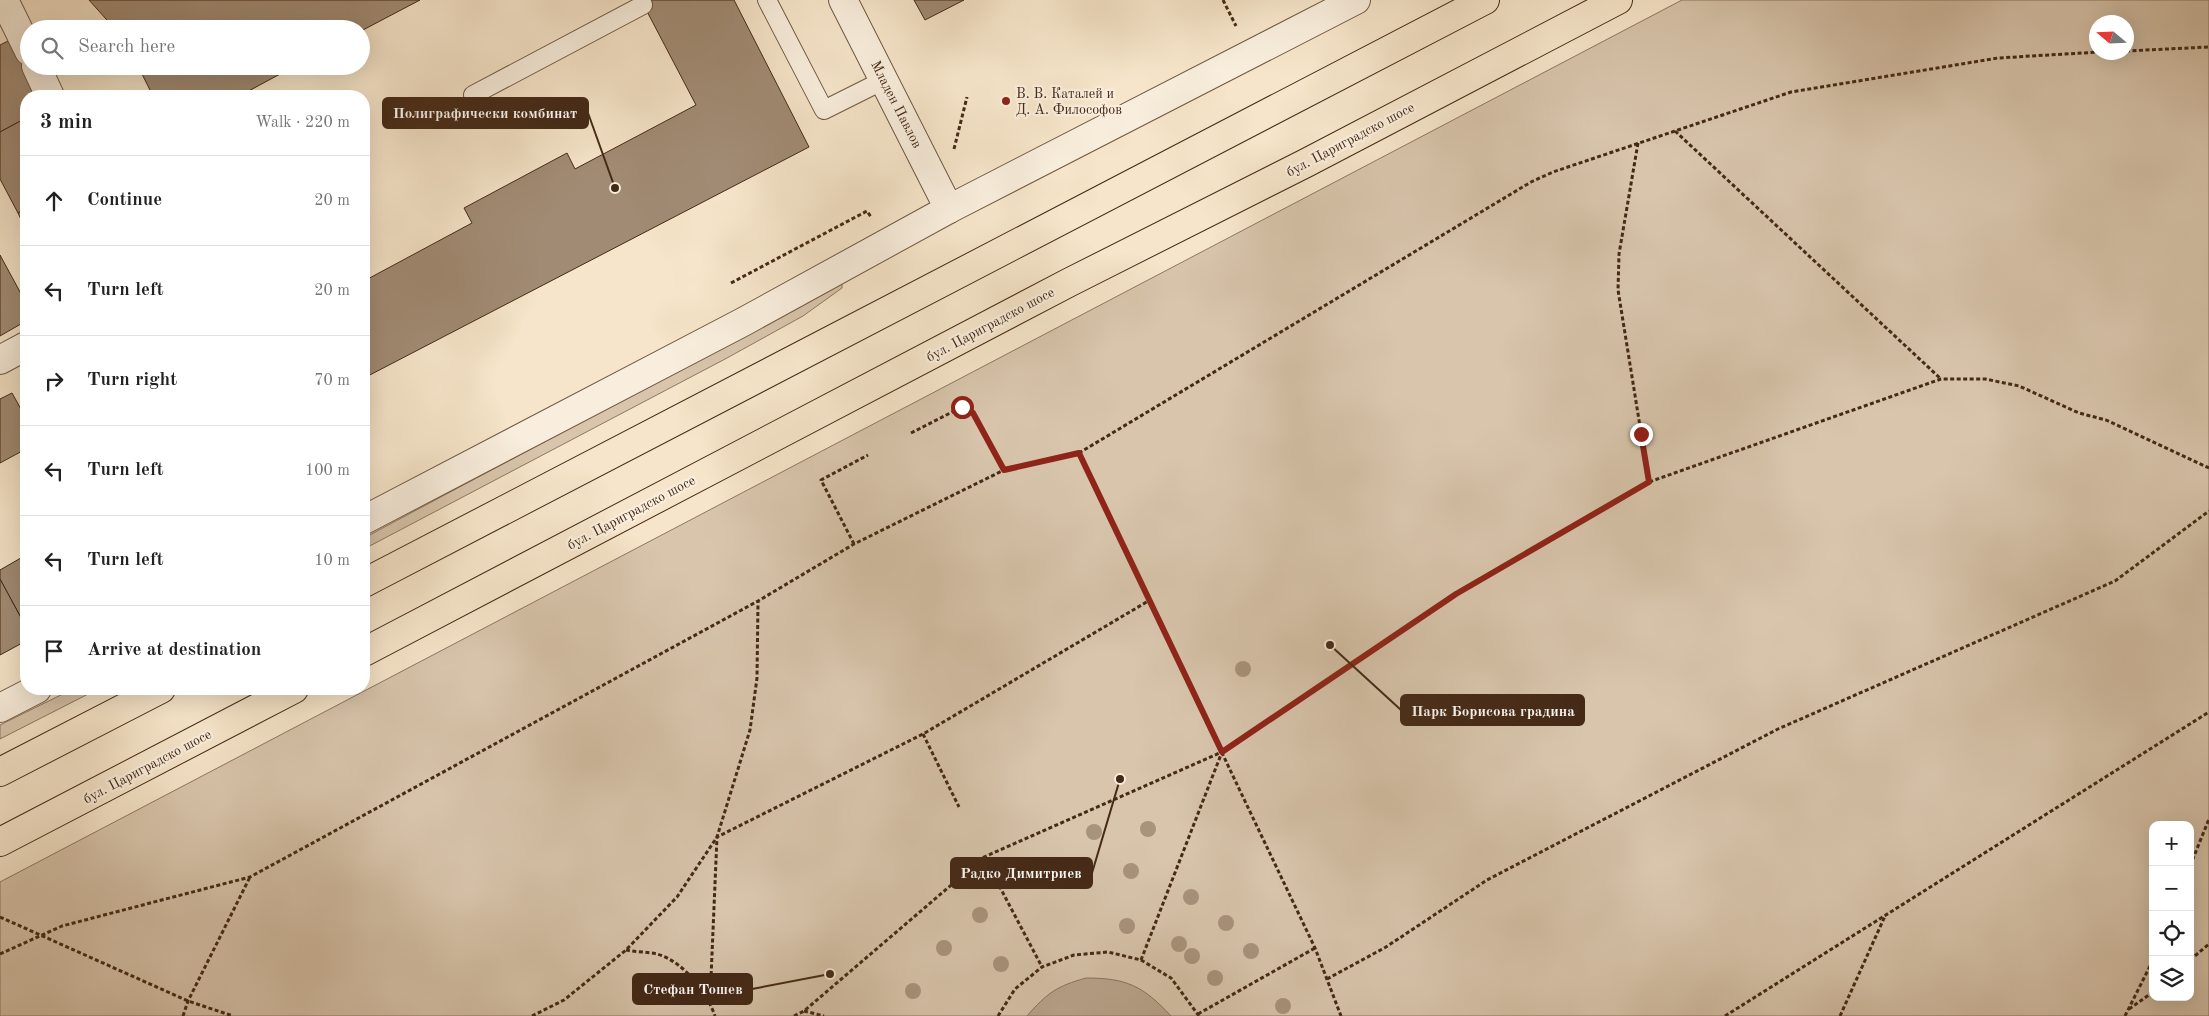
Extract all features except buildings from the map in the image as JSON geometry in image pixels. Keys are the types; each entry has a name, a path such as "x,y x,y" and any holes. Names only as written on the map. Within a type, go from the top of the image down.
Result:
{"highway":[{"path":"370,580 1485,0"},
{"name":"бул. Цариградско шосе","path":"370,649 1070,282 1306,163 1618,0"},
{"path":"0,772 149,695"},
{"name":"бул. Цариградско шосе","path":"0,842 282,695"}],"street":[{"name":"Младен Павлов","path":"843,0 949,209"},
{"path":"3,2 20,34"},
{"path":"370,517 743,322 949,209 1343,3"},
{"path":"40,75 47,90"},
{"path":"0,360 20,349"},
{"path":"0,708 25,695"}],"lane":[{"path":"767,0 824,110 884,80"},
{"path":"473,95 643,5"}],"path":[{"path":"1223,0 1236,26"},
{"path":"2134,51 2209,47"},
{"path":"0,954 62,926 250,877 758,601 854,544 1004,470 1079,453 1531,182 1553,172 1791,92 1998,58 2089,53"},
{"path":"953,153 967,97"},
{"path":"1675,131 1942,379"},
{"path":"1638,142 1619,254 1618,290 1649,482"},
{"path":"731,283 867,211"},
{"path":"794,1016 804,1011 984,857 1222,752 1456,594 1649,482 1942,379 1985,379 2019,386 2079,413 2106,420 2209,468"},
{"path":"911,433 962,407 973,413 1004,470"},
{"path":"1079,453 1315,948 1341,1016"},
{"path":"854,544 821,480 868,455"},
{"path":"1327,979 1386,947 1487,880 1778,729 2115,581 2209,512"},
{"path":"532,1016 564,1000 626,950 677,898 717,838 923,734 1150,600"},
{"path":"714,1016 710,1001 717,838 750,730 757,678 758,601"},
{"path":"1726,1016 2209,712"},
{"path":"923,734 959,807"},
{"path":"1142,960 1222,752"},
{"path":"2194,856 2209,819"},
{"path":"984,857 1042,967"},
{"path":"183,1016 188,1002 250,877"},
{"path":"1840,1016 1885,916"},
{"path":"0,917 188,1002 233,1016"},
{"path":"2194,957 2209,944"},
{"path":"998,1016 1015,989 1042,967 1074,955 1108,952 1142,960 1171,978 1198,1015 1315,948"},
{"path":"626,950 658,954 685,969 710,1001"},
{"path":"2125,1016 2149,968"},
{"path":"2129,1010 2149,995"},
{"path":"804,1011 806,1016"},
{"path":"804,1011 824,1016"}],"shaded area":[{"path":"1682,0 2209,0 2209,1016 0,1016 0,882 357,695 370,695 370,688"},
{"path":"842,283 842,288 803,316 727,358 370,546 370,535"},
{"path":"61,695 86,695 0,739 0,725"},
{"path":"1086,978 1113,980 1133,986 1152,997 1171,1016 1027,1016 1053,991"}],"place":[{"name":"В. В. Каталей и Д. А. Философов","path":"1006,101"},
{"name":"Полиграфически комбинат","path":"615,188"},
{"name":"Парк Борисова градина","path":"1330,645"},
{"name":"Радко Димитриев","path":"1120,779"},
{"name":"Стефан Тошев","path":"830,974"}],"route":[{"path":"962,407 973,413 1004,470 1079,453 1222,752 1456,594 1649,482 1641,434"}]}
